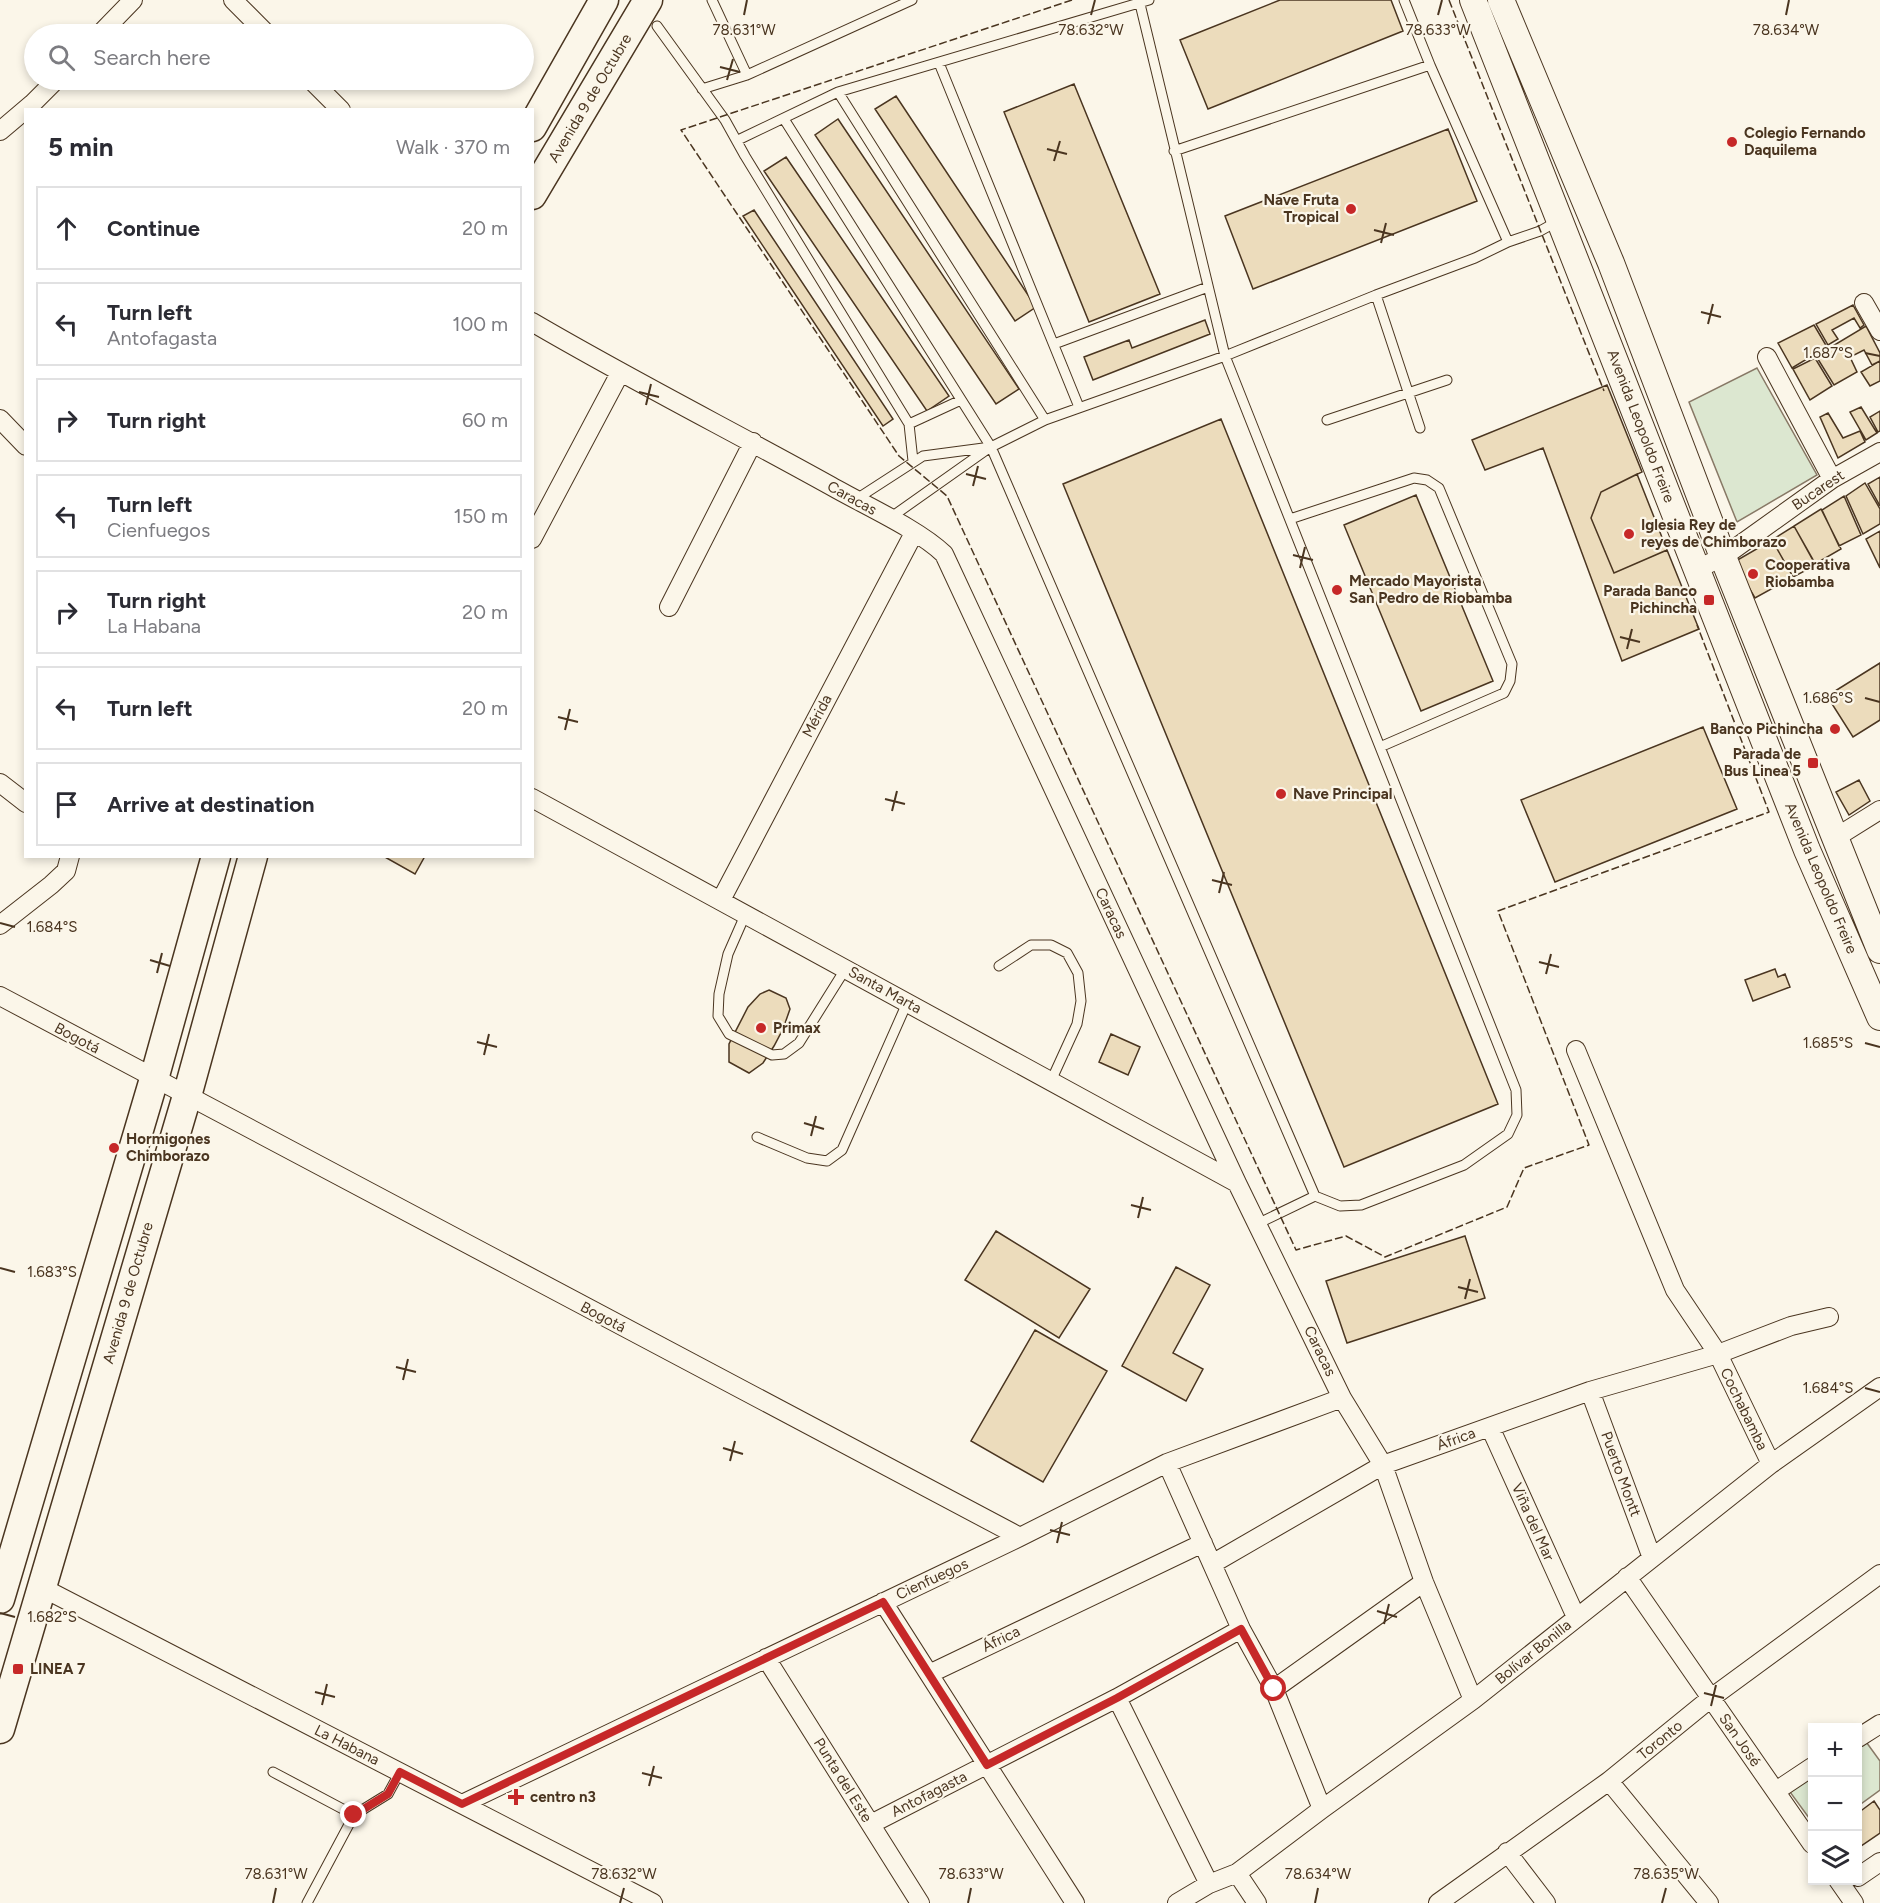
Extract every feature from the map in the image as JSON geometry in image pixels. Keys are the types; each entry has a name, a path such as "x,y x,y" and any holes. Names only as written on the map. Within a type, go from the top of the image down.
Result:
{"main road":[{"path":"534,124 604,0"},
{"name":"Avenida Leopoldo Freire","path":"1473,0 1807,850 1880,1017"},
{"name":"Avenida Leopoldo Freire","path":"1501,0 1611,263 1723,557 1880,950"},
{"name":"Avenida 9 de Octubre","path":"534,192 652,13"},
{"path":"1582,274 1611,263"},
{"path":"0,1599 154,1079 215,858"},
{"name":"Avenida 9 de Octubre","path":"0,1729 186,1096 252,858"}],"street":[{"path":"110,24 133,0"},
{"path":"233,0 257,24"},
{"path":"34,107 48,90"},
{"path":"321,90 339,108"},
{"path":"0,131 24,114"},
{"path":"1864,303 1880,331"},
{"name":"Caracas","path":"534,323 620,373 753,442 914,533 944,554 1237,1183 1342,1398 1383,1465 1424,1582 1473,1700"},
{"path":"1767,357 1832,479"},
{"path":"534,535 620,373"},
{"path":"0,419 24,444"},
{"path":"669,607 753,442"},
{"name":"Bucarest","path":"1697,569 1723,557 1832,479 1880,452"},
{"name":"Mérida","path":"721,900 914,533"},
{"path":"0,783 24,801"},
{"name":"Santa Marta","path":"534,799 1237,1183"},
{"path":"1835,838 1880,810"},
{"path":"0,925 66,871 69,858"},
{"name":"Bogotá","path":"0,996 1020,1538"},
{"name":"Cochabamba","path":"1576,1050 1675,1290 1718,1354 1771,1464"},
{"name":"África","path":"1212,1563 1383,1465 1590,1391 1718,1354 1791,1326 1829,1317"},
{"name":"Bolívar Bonilla","path":"1177,1903 1209,1884 1237,1874 1322,1809 1473,1700 1771,1464 1880,1387"},
{"name":"Puerto Montt","path":"1590,1391 1652,1558"},
{"name":"Cienfuegos","path":"462,1804 1020,1538 1167,1463 1342,1398"},
{"name":"Viña del Mar","path":"1490,1427 1576,1617"},
{"path":"1167,1463 1241,1629 1274,1689 1322,1809"},
{"name":"África","path":"929,1674 1203,1543"},
{"name":"Toronto","path":"1438,1903 1609,1780 1712,1698 1880,1574"},
{"name":"San José","path":"1627,1577 1808,1838"},
{"path":"1274,1689 1424,1582"},
{"name":"La Habana","path":"41,1587 653,1903"},
{"path":"883,1602 1075,1903"},
{"name":"Antofagasta","path":"871,1824 1117,1698 1241,1629"},
{"name":"Punta del Este","path":"766,1658 920,1903"},
{"path":"1117,1698 1209,1884"},
{"path":"1862,1735 1880,1724"},
{"path":"1776,1791 1808,1770"},
{"path":"1609,1780 1709,1903"},
{"path":"1507,1852 1546,1903"},
{"path":"1862,1873 1880,1863"},
{"path":"1237,1874 1257,1903"},
{"path":"1849,1885 1854,1903"}],"lane":[{"path":"712,0 747,75"},
{"path":"702,89 747,75 912,0"},
{"path":"1404,0 1508,242"},
{"path":"738,140 838,92 1144,2 1174,151 1225,356 1516,1090 1517,1115 1508,1134 1464,1166 1361,1205 1340,1206 1315,1196 991,447 784,119"},
{"path":"652,13 738,140 745,156 909,424 913,461"},
{"path":"939,63 1079,407"},
{"path":"1174,151 1430,65"},
{"path":"838,92 1045,420"},
{"path":"889,519 991,447 1045,420 1225,356 1475,258 1508,242 1540,231 1560,220"},
{"path":"1054,344 1208,286"},
{"path":"1376,295 1420,428"},
{"path":"1327,420 1447,380"},
{"path":"909,424 961,400"},
{"path":"855,500 923,456 991,447"},
{"path":"1290,519 1414,478 1427,480 1439,488 1512,664 1510,681 1504,693 1380,747"},
{"path":"746,913 728,954 719,994 718,1016 729,1034 771,1055 784,1054 799,1043 846,968"},
{"path":"999,966 1031,945 1051,945 1067,953 1078,973 1081,1001 1077,1024 1050,1081"},
{"path":"757,1137 817,1160 827,1161 842,1150 907,1002"},
{"path":"1257,1224 1315,1196"},
{"path":"273,1772 354,1815"},
{"path":"307,1903 354,1815 388,1794 400,1772"}],"green space":[{"path":"1757,368 1817,475 1737,522 1689,402"},
{"path":"1864,1739 1880,1761 1880,1790 1862,1803 1862,1777 1862,1740"},
{"path":"1808,1779 1808,1817 1790,1792"}],"building":[{"path":"1280,0 1391,0 1403,31 1208,109 1180,40"},
{"path":"1074,84 1160,294 1089,322 1004,112"},
{"path":"896,96 1036,307 1015,321 875,109"},
{"path":"838,119 1019,389 996,404 815,135"},
{"name":"Nave Fruta Tropical","path":"1448,129 1477,201 1253,289 1225,216"},
{"path":"786,157 949,396 927,411 764,171"},
{"path":"754,210 893,419 883,426 743,216"},
{"path":"1853,305 1864,325 1860,328 1854,318 1832,330 1838,339 1828,345 1816,324"},
{"path":"1205,320 1210,334 1093,380 1084,357 1129,340 1132,348"},
{"path":"1814,325 1827,347 1792,368 1778,343"},
{"path":"1866,326 1880,353 1880,361 1872,365 1864,350 1850,357 1857,372 1834,385 1816,356"},
{"path":"1815,358 1832,386 1810,400 1793,369"},
{"path":"1880,361 1880,381 1870,386 1861,372"},
{"path":"1607,385 1642,472 1601,492 1591,518 1614,573 1667,550 1699,629 1622,661 1543,448 1485,470 1472,440"},
{"path":"1861,407 1877,433 1866,440 1850,412"},
{"path":"1880,411 1880,431 1878,432 1870,417"},
{"path":"1828,413 1843,438 1860,431 1865,442 1838,458 1820,417"},
{"name":"Nave Principal","path":"1221,419 1498,1104 1344,1167 1063,484"},
{"name":"Iglesia Rey de reyes de Chimborazo","path":"1637,474 1667,550 1614,573 1591,518 1601,492"},
{"path":"1880,477 1880,506 1868,484"},
{"path":"1865,483 1880,509 1880,524 1863,534 1846,496"},
{"path":"1416,495 1493,681 1421,711 1344,525"},
{"path":"1844,496 1861,535 1839,546 1822,510"},
{"path":"1821,509 1841,549 1815,564 1794,526"},
{"path":"1794,526 1816,565 1793,577 1772,540"},
{"path":"1880,531 1880,568 1866,539"},
{"path":"1772,540 1793,577 1755,598 1734,562"},
{"path":"1880,663 1880,720 1853,737 1827,696"},
{"path":"1703,727 1737,809 1555,882 1521,800"},
{"path":"1859,780 1870,801 1849,815 1836,792"},
{"path":"387,858 424,858 415,874"},
{"path":"1775,969 1778,977 1785,974 1790,987 1753,1001 1745,980"},
{"path":"769,990 786,998 790,1009 774,1046 763,1063 749,1073 729,1062 729,1044 748,1007 760,994"},
{"path":"1111,1034 1140,1047 1128,1075 1099,1062"},
{"path":"996,1231 1090,1289 1059,1338 965,1280"},
{"path":"1465,1236 1485,1298 1347,1343 1326,1281"},
{"path":"1176,1267 1210,1285 1173,1353 1203,1369 1186,1401 1122,1366"},
{"path":"1035,1330 1107,1371 1043,1482 971,1441"},
{"path":"1874,1801 1880,1810 1880,1833 1862,1845 1862,1831 1862,1810"}],"fence":[{"path":"1072,0 681,130 899,456 947,496 1296,1250 1346,1236 1385,1257 1507,1207 1524,1168 1589,1145 1498,911 1769,812 1697,625"},
{"path":"1449,0 1604,391"}],"place":[{"name":"Colegio Fernando Daquilema","path":"1732,142"},
{"name":"Nave Fruta Tropical","path":"1351,209"},
{"name":"Iglesia Rey de reyes de Chimborazo","path":"1629,534"},
{"name":"Cooperativa Riobamba","path":"1753,574"},
{"name":"Mercado Mayorista San Pedro de Riobamba","path":"1337,590"},
{"name":"Parada Banco Pichincha","path":"1709,600"},
{"name":"Banco Pichincha","path":"1835,729"},
{"name":"Parada de Bus Linea 5","path":"1813,763"},
{"name":"Nave Principal","path":"1281,794"},
{"name":"Primax","path":"761,1028"},
{"name":"Hormigones Chimborazo","path":"114,1148"},
{"name":"LINEA 7","path":"18,1669"},
{"name":"centro n3","path":"516,1797"}],"route":[{"path":"354,1815 388,1794 400,1772 462,1804 883,1602 987,1765 1117,1698 1241,1629 1274,1689"}]}
